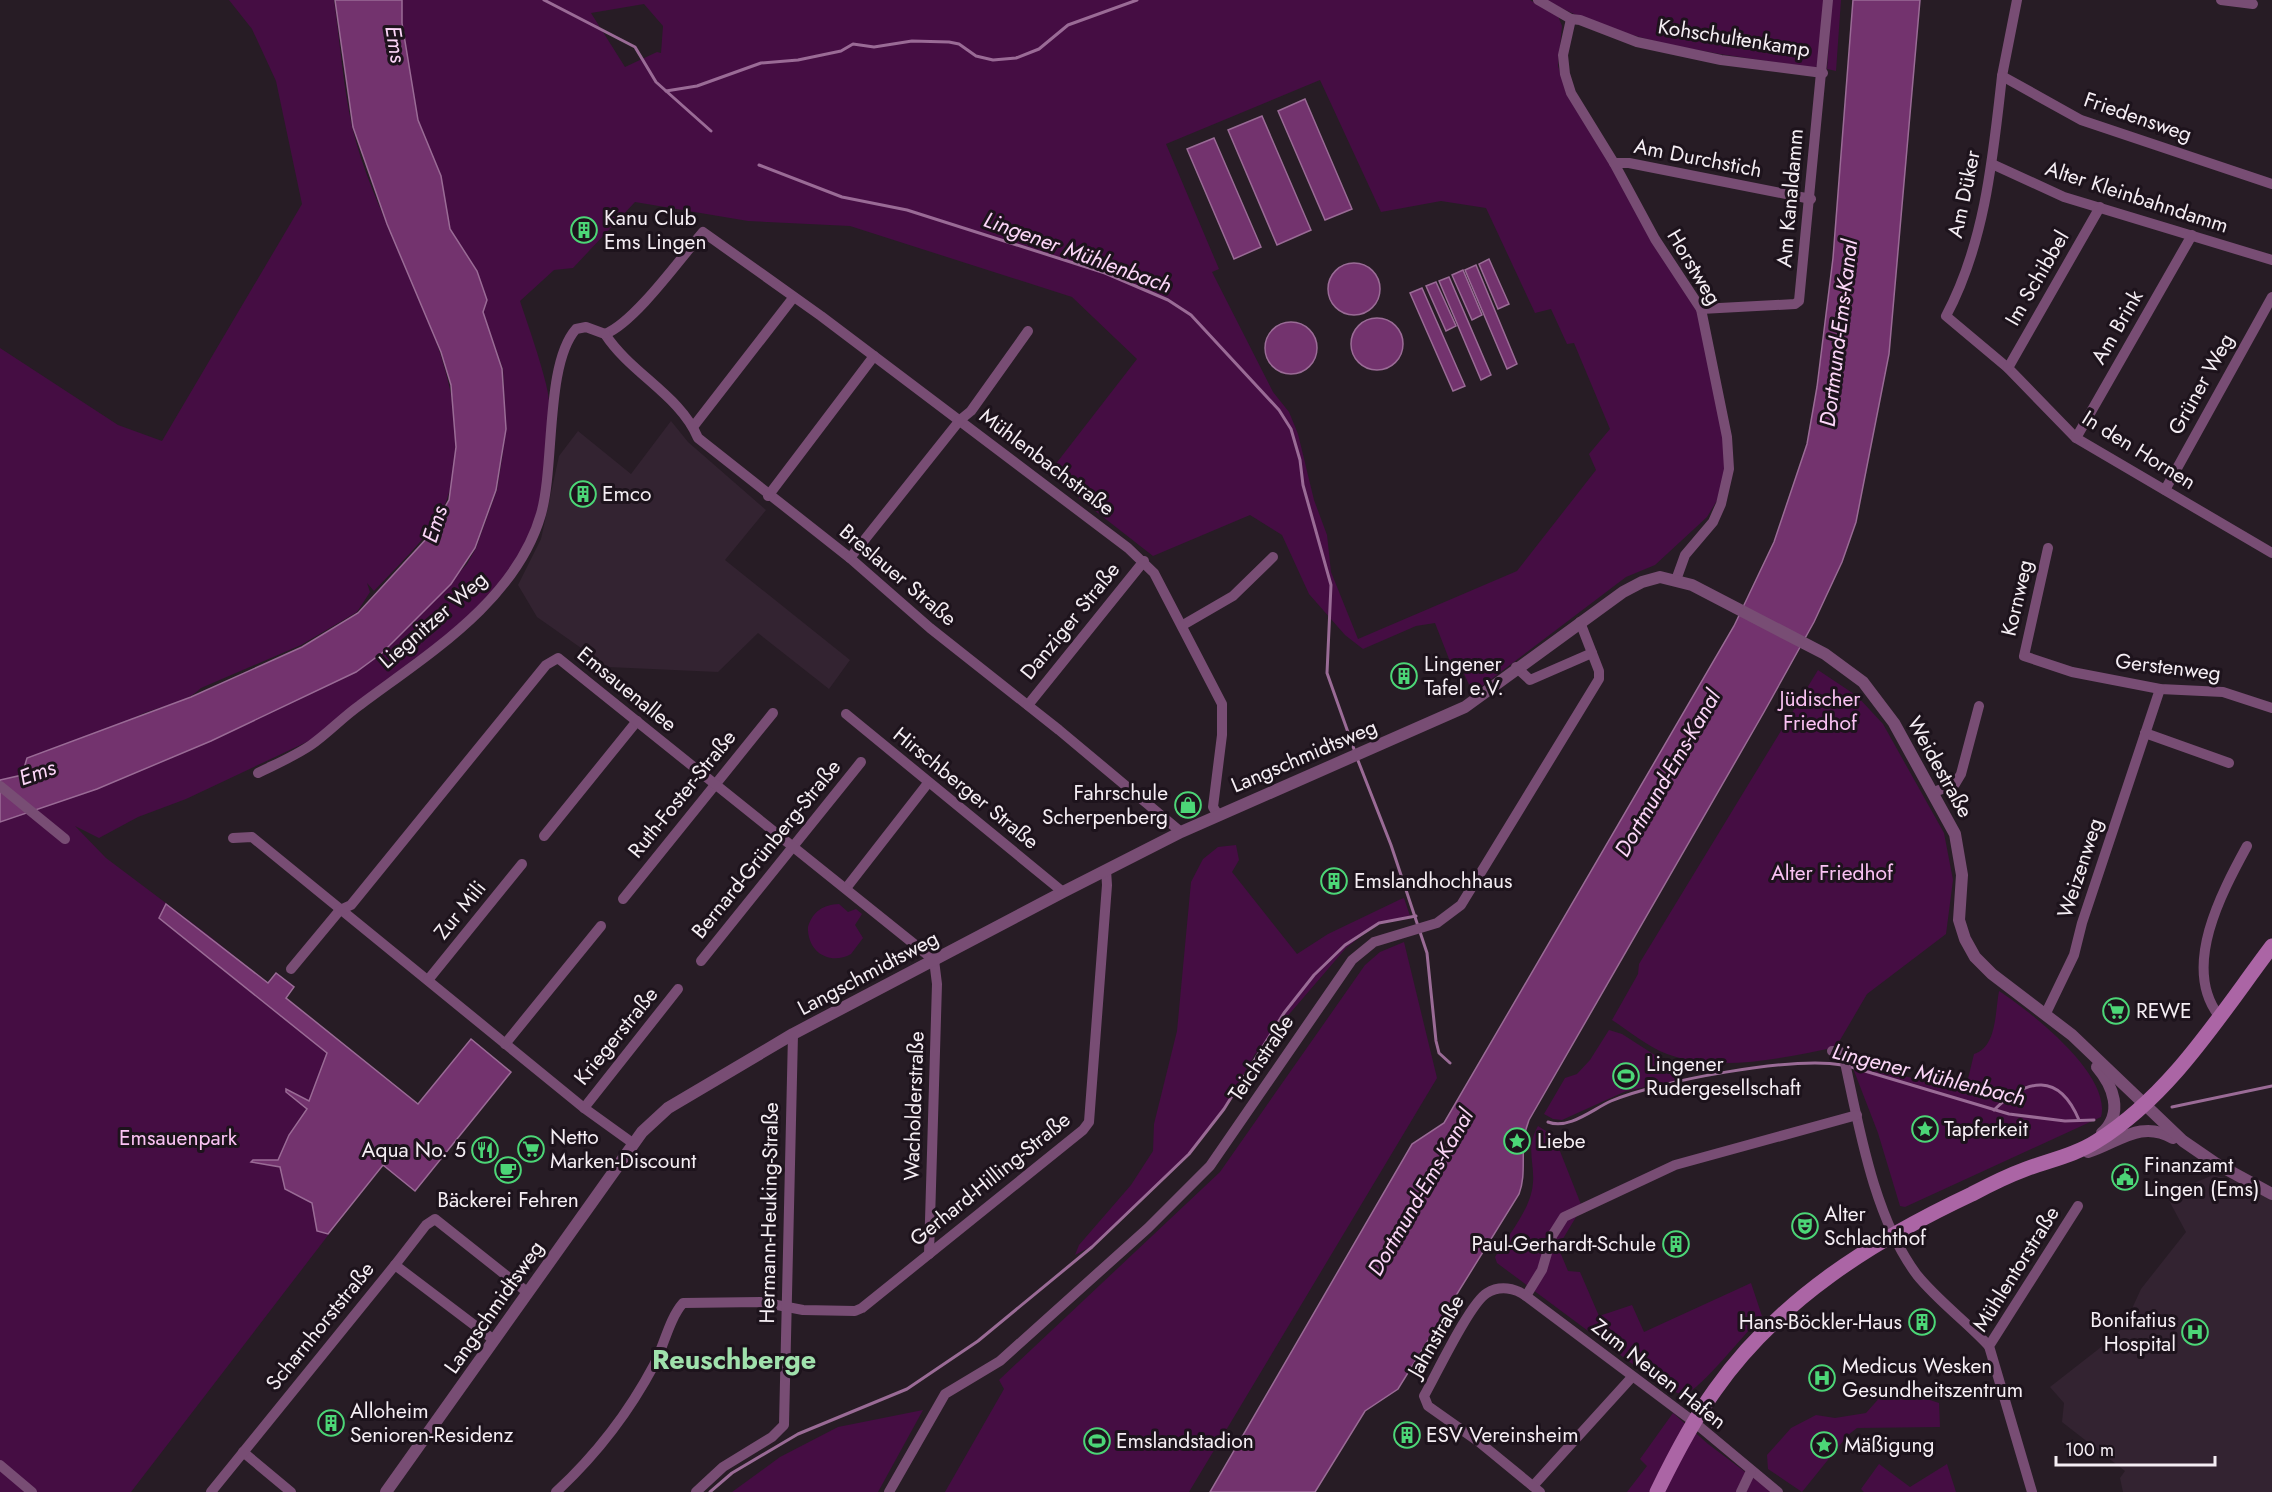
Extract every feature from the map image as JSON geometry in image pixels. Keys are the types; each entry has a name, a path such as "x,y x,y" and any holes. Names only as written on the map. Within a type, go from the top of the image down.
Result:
{"main road":[{"path":"1656,1492 1694,1422 1715,1389 1740,1358 1822,1280 1893,1232 2011,1175 2082,1150 2144,1106 2219,1016 2272,946"}],"street":[{"path":"1538,0 1571,18"},
{"name":"Am Kanaldamm","path":"1701,309 1795,304 1801,295 1828,0"},
{"path":"2002,75 2017,0"},
{"path":"2221,0 2253,4"},
{"name":"Kohschultenkamp","path":"1571,18 1647,44 1721,60 1823,73"},
{"name":"Horstweg","path":"1571,18 1563,56 1565,74 1571,93 1614,163 1655,239 1701,309 1727,437 1729,469 1721,504 1713,522 1685,555 1676,580"},
{"name":"Am Düker","path":"1946,316 1965,278 1992,164 2002,75"},
{"name":"Friedensweg","path":"2002,75 2081,120 2272,184"},
{"name":"Am Durchstich","path":"1614,163 1629,163 1810,200"},
{"name":"Alter Kleinbahndamm","path":"1992,164 2064,197 2272,260"},
{"name":"Im Schibbel","path":"2008,368 2100,207"},
{"name":"Mühlenbachstraße","path":"605,334 616,330 631,316 703,232 960,420 1143,561 1154,573 1183,625 1222,704 1222,735 1213,807 1218,815"},
{"name":"Am Brink","path":"2076,438 2192,235"},
{"name":"Grüner Weg","path":"2165,490 2272,297"},
{"path":"693,427 793,298"},
{"name":"In den Hornen","path":"1946,316 2008,368 2076,438 2272,553"},
{"name":"Liegnitzer Weg","path":"258,772 310,746 357,706 425,658 487,603 504,584 526,548 541,515 549,469 556,379 565,349 576,329 586,327 605,334"},
{"path":"850,558 960,420 971,411 1028,331"},
{"name":"Breslauer Straße","path":"605,334 615,349 684,411 698,438 850,558 930,628 1028,705 1181,832"},
{"path":"768,495 873,356"},
{"name":"Kornweg","path":"2024,656 2048,548"},
{"path":"1183,625 1233,596 1273,557"},
{"name":"Danziger Straße","path":"1028,705 1143,561"},
{"name":"Langschmidtsweg","path":"386,1492 634,1143 655,1117 668,1108 793,1034 1181,832 1465,707 1580,622 1623,592 1642,582 1660,578 1676,580 1722,601"},
{"name":"Weidestraße","path":"1722,601 1819,651 1853,673 1869,689 1894,723 1950,820 1959,846 1962,875 1959,920 1968,946 1992,974 2072,1035 2166,1127 2202,1155"},
{"name":"Teichstraße","path":"889,1492 945,1394 1000,1361 1177,1200 1225,1147 1352,960 1374,942 1437,923 1461,904 1599,679 1592,652 1580,622"},
{"path":"1516,668 1530,680 1592,652"},
{"name":"Gerstenweg","path":"2024,656 2072,672 2160,689 2223,692 2272,708"},
{"name":"Emsauenallee","path":"340,910 351,905 550,660 558,658 934,960"},
{"name":"Weizenweg","path":"2046,1013 2074,955 2082,923 2160,689"},
{"path":"1934,792 1955,784 1961,774 1979,706"},
{"name":"Ruth-Foster-Straße","path":"623,899 773,713"},
{"name":"Hirschberger Straße","path":"846,714 1063,892"},
{"path":"544,836 637,721"},
{"path":"2145,733 2229,763"},
{"name":"Bernard-Grünberg-Straße","path":"701,961 861,762"},
{"path":"847,888 928,783"},
{"path":"0,786 65,839"},
{"path":"233,838 252,837 584,1108 634,1143"},
{"path":"2219,1016 2206,993 2205,944 2220,895 2247,846"},
{"name":"Zur Mili","path":"428,980 522,864"},
{"name":"Gerhard-Hilling-Straße","path":"560,1491 605,1443 621,1419 657,1360 678,1308 683,1303 761,1302 803,1310 855,1311 862,1308 1076,1135 1089,1122 1107,885 1106,870"},
{"path":"291,969 340,910"},
{"path":"505,1044 601,926"},
{"name":"Wacholderstraße","path":"929,1254 937,984 934,960"},
{"name":"Kriegerstraße","path":"584,1108 678,989"},
{"name":"Hermann-Heuking-Straße","path":"696,1492 723,1467 772,1437 784,1425 793,1034"},
{"path":"2072,1035 2100,1070 2114,1095 2111,1122 2082,1150"},
{"path":"1832,1051 1839,1051 1844,1059 1875,1185 1904,1255 1928,1288 1989,1346"},
{"path":"1526,1296 1542,1270 1552,1236 1564,1217 1676,1165 1857,1115"},
{"path":"2066,1157 2093,1150 2126,1134 2144,1130 2169,1136 2272,1194"},
{"name":"Mühlentorstraße","path":"2032,1492 1989,1346 2078,1206"},
{"path":"395,1265 426,1225 435,1219 527,1292"},
{"name":"Scharnhorststraße","path":"211,1492 395,1265 494,1340"},
{"name":"Zum Neuen Hafen","path":"1515,1288 1694,1422 1778,1492"},
{"name":"Jahnstraße","path":"1515,1288 1496,1289 1482,1297 1424,1396 1428,1406 1479,1442 1536,1489 1632,1377"},
{"path":"243,1452 291,1492"},
{"path":"0,1465 32,1492"},
{"path":"1741,1492 1751,1471"}],"shaded area":[{"path":"671,421 688,442 766,510 725,560 850,660 829,689 758,633 718,672 608,667 537,617 518,585 541,539 559,456 578,431 631,474"},
{"name":"Bonifatius Hospital","path":"2213,1175 2258,1186 2272,1194 2272,1492 2123,1492 2120,1478 2125,1471 2062,1422 2064,1403 2050,1387 2114,1337 2124,1326 2141,1289 2186,1232 2166,1195"}],"green space":[{"path":"229,0 334,0 352,126 365,170 425,311 442,358 453,406 456,453 447,499 442,511 425,536 374,591 367,583 370,592 357,612 301,645 201,688 188,698 124,722 55,760 0,780 0,348 118,425 162,441 302,204 276,81 252,29"},
{"name":"Emsauenpark","path":"402,0 1530,0 1558,16 1562,26 1558,66 1568,95 1705,317 1726,437 1724,489 1707,517 1655,565 1626,577 1473,693 1458,661 1451,664 1435,623 1416,626 1363,649 1345,635 1309,594 1282,535 1250,515 1153,556 1048,474 1137,359 1072,297 850,226 748,221 635,202 573,268 554,270 520,301 546,384 550,408 549,461 544,488 527,539 515,563 493,593 425,655 414,659 313,739 186,799 138,817 99,838 75,826 106,858 207,934 418,1104 471,1039 511,1072 415,1191 382,1165 131,1492 0,1492 0,822 97,789 211,741 356,672 409,627 467,564 476,548 497,490 506,428 503,369 483,312 487,300 477,271 450,229 441,176 418,120 402,23","holes":["644,4 663,26 661,53 657,52 625,67 591,13","1320,80 1381,212 1441,201 1486,208 1535,313 1551,309 1567,344 1574,343 1610,429 1589,454 1596,470 1517,571 1358,639 1331,572 1327,535 1314,500 1298,434 1289,412 1273,392 1212,272 1219,269 1166,144"]},
{"path":"1546,0 1826,0 1821,64 1814,68 1677,46 1610,28 1577,16"},
{"path":"1832,0 1841,0 1836,71 1827,69"},
{"name":"Alter Friedhof","path":"1818,670 1857,696 1883,724 1944,833 1953,880 1946,934 1867,994 1836,1047 1773,1059 1730,1063 1687,1060 1667,1054 1612,1020 1638,974 1639,964"},
{"path":"1236,845 1239,860 1232,872 1297,954 1328,934 1401,899 1404,898 1410,916 1379,922 1346,948 1255,1054 1224,1109 1189,1154 1092,1246 1075,1255 1079,1245 1131,1185 1153,1151 1154,1124 1177,1031 1191,882 1203,859 1218,847"},
{"path":"839,904 848,912 856,909 862,914 855,925 863,938 851,954 835,958 816,950 811,943 808,927 819,910"},
{"path":"1404,942 1437,1078 1189,1492 945,1492 1004,1389 999,1380 1220,1172 1365,965 1380,952"},
{"path":"1999,991 2048,1029 2082,1064 2101,1100 2101,1117 1905,1207 1900,1206 1878,1133 1851,1063 1965,1091 1974,1054 1982,1050 1991,1037"},
{"name":"Lingener Rudergesellschaft","path":"1609,1030 1622,1034 1664,1061 1687,1068 1679,1080 1626,1091 1562,1120 1553,1119 1544,1114 1565,1078 1577,1074 1590,1060"},
{"path":"1538,1126 1554,1136 1582,1207 1558,1247 1568,1271 1580,1272 1599,1316 1632,1305 1644,1332 1751,1283 1762,1316 1712,1372 1684,1395 1666,1389 1497,1263 1495,1257 1521,1216 1532,1190 1531,1151"},
{"path":"1912,1389 1921,1397 1939,1403 1940,1427 1857,1428 1848,1435 1802,1492 1768,1469 1767,1455 1791,1428 1816,1415 1835,1418 1866,1413 1882,1395 1893,1399"},
{"path":"923,1410 878,1492 732,1492 780,1457 838,1427"},
{"path":"1673,1413 1708,1444 1772,1492 1627,1492 1647,1466 1640,1459"},
{"path":"1879,1464 1910,1487 1947,1464 1956,1492 1864,1492 1861,1489"}],"water":[{"name":"Ems","path":"335,0 402,0 402,23 418,120 441,176 450,229 477,271 487,300 483,312 502,369 506,429 496,490 475,548 451,584 382,653 356,672 211,741 97,789 0,822 0,780 22,775 27,758 191,697 302,647 358,613 427,538 449,500 456,447 451,385 441,352 387,224 353,127"},
{"name":"Dortmund-Ems-Kanal","path":"1853,0 1920,0 1889,354 1856,522 1842,562 1814,622 1764,712 1529,1120 1524,1140 1523,1177 1519,1194 1398,1389 1365,1411 1315,1492 1210,1492 1412,1144 1444,1123 1734,626 1774,542 1807,444 1817,387 1833,258"},
{"path":"1305,99 1352,209 1325,220 1278,111"},
{"path":"1262,116 1311,230 1277,245 1228,130"},
{"path":"1214,138 1261,247 1234,259 1187,149"},
{"path":"1489,259 1509,304 1498,309 1479,264"},
{"path":"1349,263 1359,263 1373,270 1380,289 1373,308 1359,315 1349,315 1339,311 1332,304 1328,294 1328,284 1332,274 1339,267"},
{"path":"1476,265 1517,364 1507,369 1465,270"},
{"path":"1463,270 1482,315 1472,320 1452,275"},
{"path":"1449,277 1491,375 1481,380 1439,281"},
{"path":"1436,282 1456,326 1446,331 1426,286"},
{"path":"1422,288 1465,386 1453,391 1410,293"},
{"path":"1372,318 1382,318 1396,325 1403,344 1396,363 1382,370 1372,370 1362,366 1355,359 1351,349 1351,339 1355,329 1362,322"},
{"path":"1286,322 1296,322 1310,329 1317,348 1310,367 1296,374 1286,374 1276,370 1269,363 1265,353 1265,343 1269,333 1276,326"},
{"path":"166,904 268,983 276,973 294,987 286,998 418,1104 471,1039 511,1072 415,1191 383,1165 328,1234 317,1231 312,1203 285,1189 280,1167 251,1162 253,1160 278,1160 289,1135 307,1109 286,1092 286,1089 309,1101 327,1053 159,918"}],"waterway":[{"name":"Lingener Mühlenbach","path":"544,0 635,47 656,82 711,131"},
{"path":"666,91 697,86 761,63 798,60 841,51 853,44 874,47 912,41 949,42 959,44 976,56 993,60 1016,58 1039,49 1068,25 1137,0"},
{"name":"Lingener Mühlenbach","path":"759,165 842,197 907,210 1105,273 1168,300 1191,315 1279,410 1291,429 1300,460 1303,485 1331,585 1327,673 1355,752"},
{"name":"Lingener Mühlenbach","path":"1357,758 1391,845 1427,953 1436,1041 1439,1053 1450,1063"},
{"path":"710,1492 732,1473 798,1434 907,1389 978,1341 1092,1247 1189,1154 1224,1109 1284,1013 1314,975 1345,945 1379,923 1416,916"},
{"name":"Lingener Mühlenbach","path":"1548,1122 1556,1124 1572,1121 1632,1093 1692,1078 1792,1064 1842,1065"},
{"name":"Lingener Mühlenbach","path":"1848,1066 2009,1114 2065,1121 2094,1120"},
{"path":"1994,1110 2018,1091 2030,1086 2041,1085 2052,1087 2062,1094 2071,1104 2079,1120"},
{"name":"Lingener Mühlenbach","path":"2172,1107 2272,1086"}],"place":[{"name":"Kanu Club Ems Lingen","path":"584,230"},
{"name":"Emco","path":"583,494"},
{"name":"Lingener Tafel e.V.","path":"1404,676"},
{"name":"Fahrschule Scherpenberg","path":"1188,805"},
{"name":"Emslandhochhaus","path":"1334,881"},
{"name":"REWE","path":"2116,1011"},
{"name":"Lingener Rudergesellschaft","path":"1626,1076"},
{"name":"Tapferkeit","path":"1925,1129"},
{"name":"Liebe","path":"1517,1141"},
{"name":"Netto Marken-Discount","path":"531,1149"},
{"name":"Aqua No. 5","path":"485,1150"},
{"name":"Bäckerei Fehren","path":"508,1170"},
{"name":"Finanzamt Lingen (Ems)","path":"2125,1177"},
{"name":"Alter Schlachthof","path":"1805,1226"},
{"name":"Paul-Gerhardt-Schule","path":"1676,1244"},
{"name":"Hans-Böckler-Haus","path":"1922,1322"},
{"name":"Bonifatius Hospital","path":"2195,1332"},
{"name":"Medicus Wesken Gesundheitszentrum","path":"1822,1378"},
{"name":"Alloheim Senioren-Residenz","path":"331,1423"},
{"name":"ESV Vereinsheim","path":"1407,1435"},
{"name":"Emslandstadion","path":"1097,1441"},
{"name":"Mäßigung","path":"1824,1445"}],"district":[{"name":"Reuschberge","path":"734,1359"}],"park label":[{"name":"Jüdischer Friedhof","path":"1820,711"}]}
